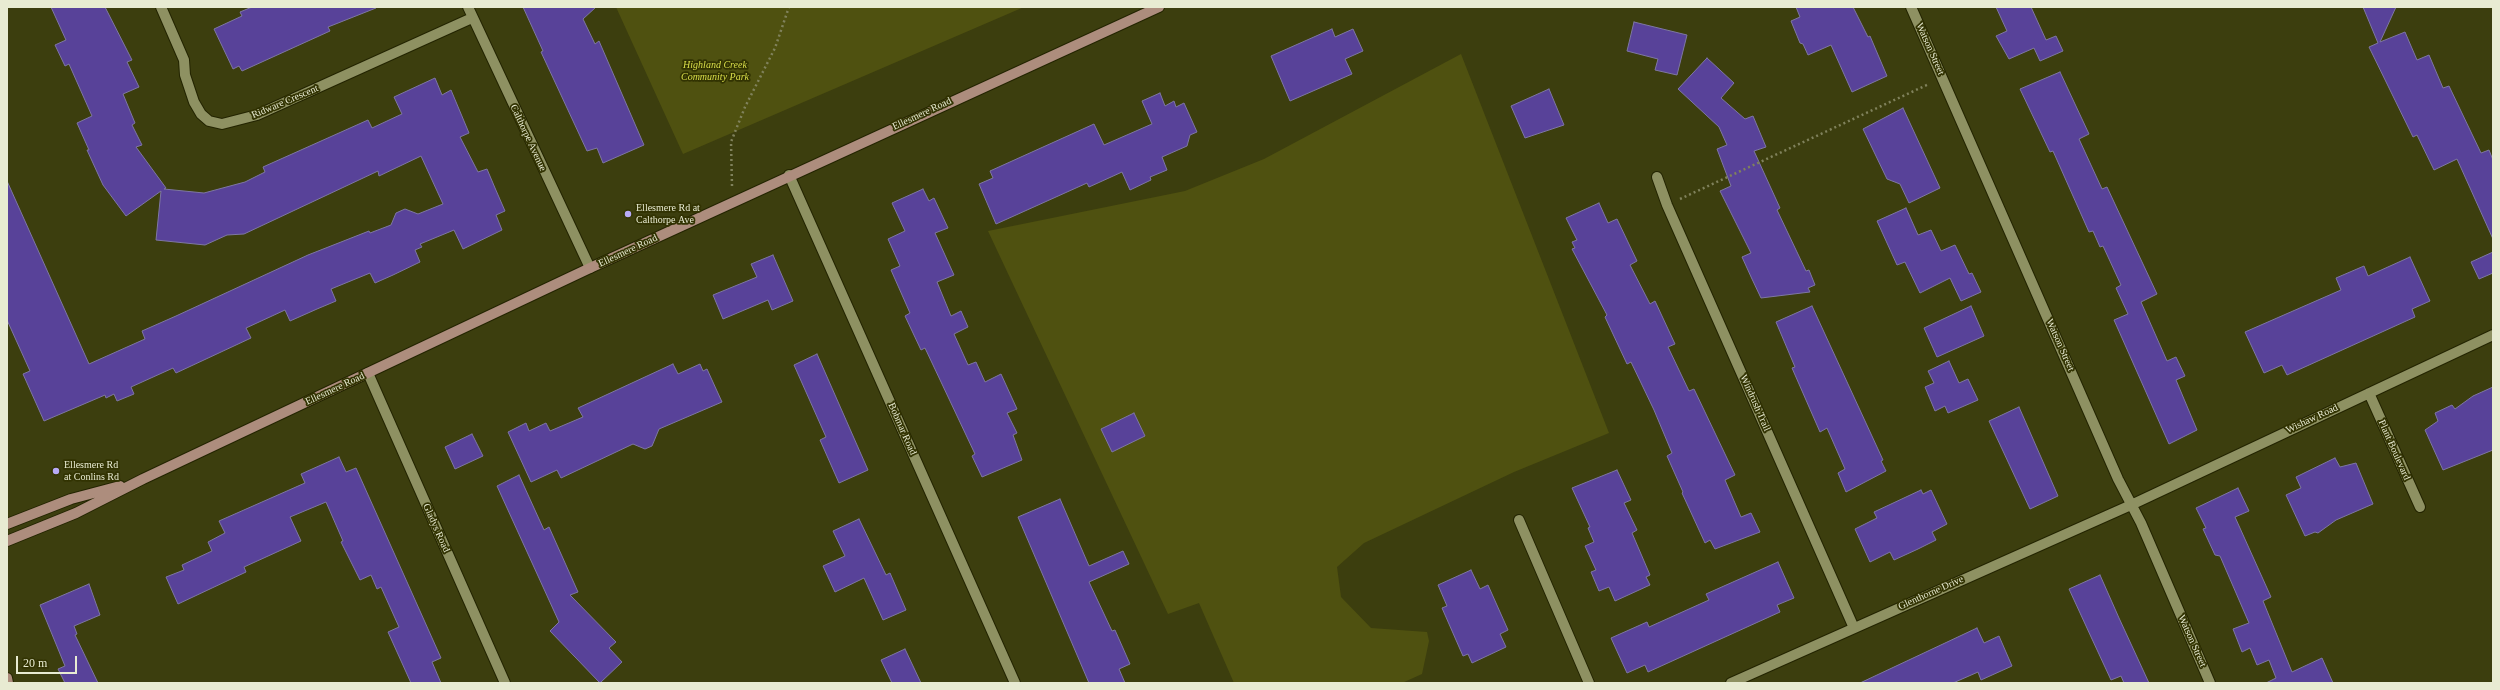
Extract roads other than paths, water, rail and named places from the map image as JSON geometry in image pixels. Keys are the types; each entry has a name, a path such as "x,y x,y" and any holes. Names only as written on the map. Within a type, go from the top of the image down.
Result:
{"main road":[{"name":"Ellesmere Road","path":"7,541 76,513 143,479 789,175 1159,7"},
{"name":"Ellesmere Road","path":"7,524 71,499 143,479"},
{"path":"7,678 8,683"}],"street":[{"name":"Ridware Crescent","path":"161,7 184,60 185,75 194,102 201,114 210,121 222,124 257,115 472,18"},
{"name":"Calthorpe Avenue","path":"468,7 590,268"},
{"name":"Watson Street","path":"1911,7 2210,683"},
{"name":"Bobmar Road","path":"789,175 1015,683"},
{"name":"Windrush Trail","path":"1657,177 1667,205 1854,628"},
{"name":"Wishaw Road","path":"2131,505 2493,335"},
{"name":"Gladys Road","path":"368,373 505,683"},
{"name":"Plant Boulevard","path":"2369,393 2420,507"},
{"name":"Glenthorne Drive","path":"1731,683 2131,505"},
{"path":"1519,520 1589,683"}],"place":[{"name":"Ellesmere Rd at Calthorpe Ave","path":"628,214"},
{"name":"Ellesmere Rd at Conlins Rd","path":"56,471"}],"park label":[{"name":"Highland Creek Community Park","path":"715,70"}]}
